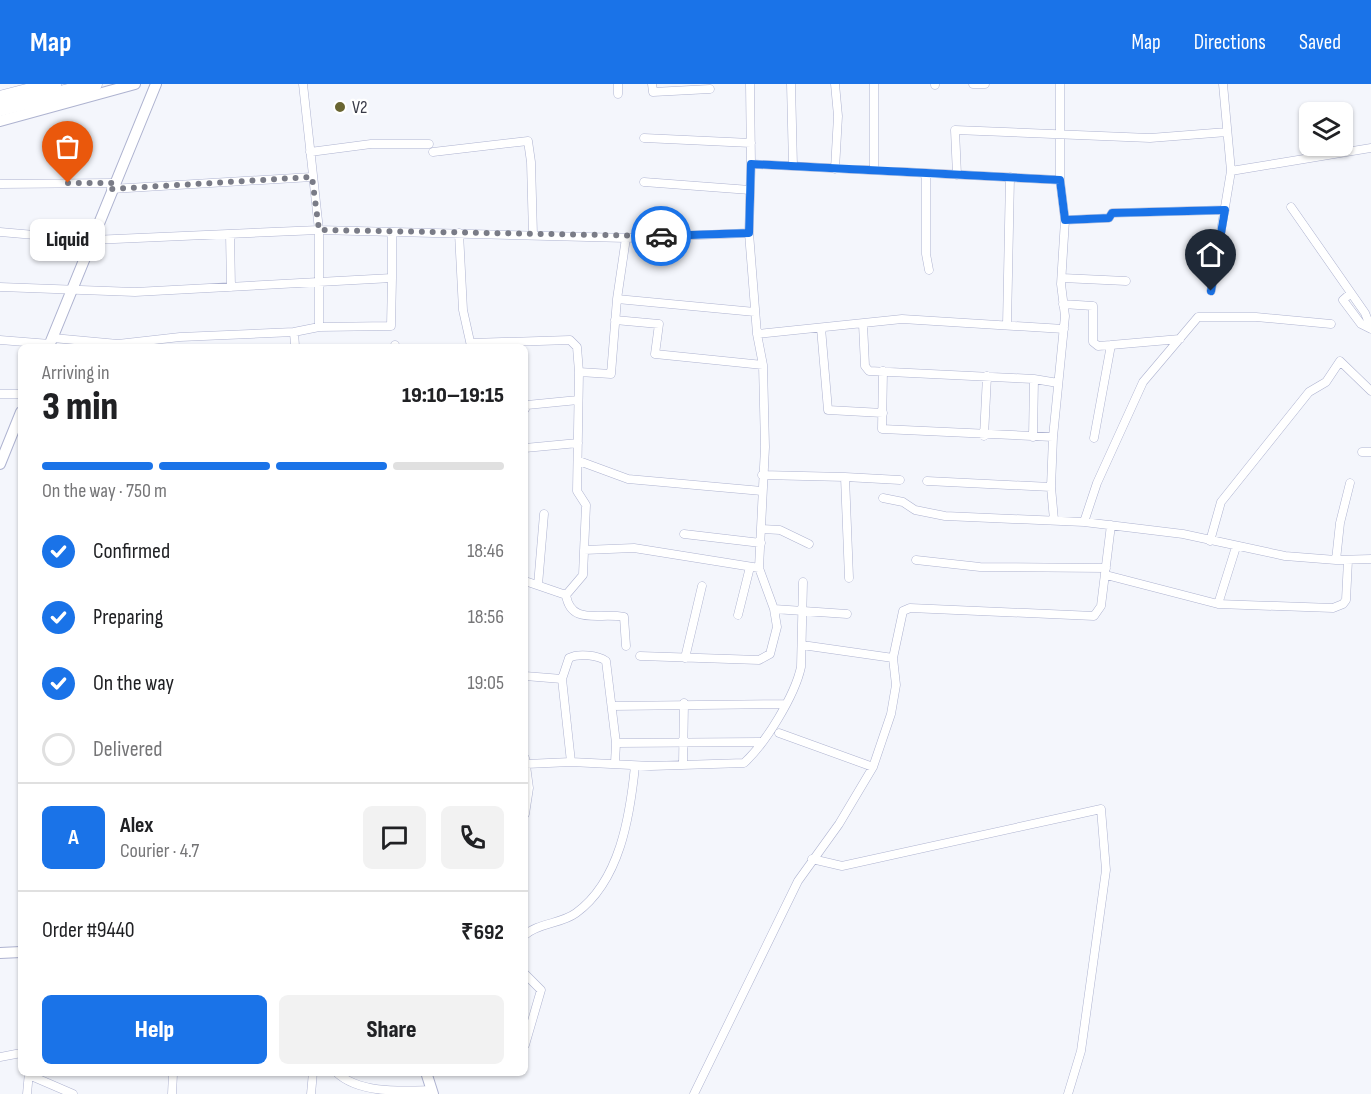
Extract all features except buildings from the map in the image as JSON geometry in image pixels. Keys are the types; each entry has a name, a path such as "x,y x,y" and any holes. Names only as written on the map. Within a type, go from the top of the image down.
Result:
{"highway":[{"path":"0,98 54,84"},
{"path":"0,109 95,84"}],"street":[{"path":"0,121 135,84"},
{"path":"50,343 156,84"},
{"path":"303,84 319,230 319,327"},
{"path":"618,84 618,94"},
{"path":"652,84 653,92 710,89"},
{"path":"640,656 759,660 766,658 772,649 777,627 774,609 759,568 765,447 762,365 754,312 749,233 750,84"},
{"path":"791,84 793,166"},
{"path":"835,84 838,116 835,169"},
{"path":"874,84 874,170"},
{"path":"973,84 985,84"},
{"path":"1054,520 1051,487 1053,437 1064,329 1062,278 1065,220 1060,180 1060,84"},
{"path":"1211,291 1231,171 1223,84"},
{"path":"957,174 955,130 1150,138 1227,132"},
{"path":"644,138 751,143"},
{"path":"433,152 528,141 531,162 533,235"},
{"path":"310,152 371,144 429,144"},
{"path":"1231,171 1371,148"},
{"path":"751,164 1060,180"},
{"path":"926,173 926,254 929,270"},
{"path":"0,184 113,186 312,177"},
{"path":"1007,325 1010,177"},
{"path":"644,182 750,190"},
{"path":"1290,207 1351,293 1371,328"},
{"path":"1065,220 1109,218 1112,213 1225,210"},
{"path":"0,232 92,240 319,230 626,237 749,233"},
{"path":"0,340 118,344 180,337 294,332 319,327 391,326 393,232"},
{"path":"459,233 463,310 471,344"},
{"path":"230,234 231,287"},
{"path":"579,372 611,374 617,299 626,237"},
{"path":"0,287 135,292 319,284 392,278"},
{"path":"1062,278 1126,281"},
{"path":"617,299 754,312"},
{"path":"1064,304 1092,306 1093,342 1098,346 1180,339"},
{"path":"1084,522 1097,483 1143,382 1198,317 1256,317 1331,324"},
{"path":"757,334 902,319 1064,329"},
{"path":"615,320 658,324 655,354 762,365"},
{"path":"863,324 866,369 1058,382"},
{"path":"821,328 828,410 883,413"},
{"path":"294,332 295,344"},
{"path":"491,344 570,340 577,347 579,372 577,491 586,506 583,575 566,595"},
{"path":"1095,438 1111,345"},
{"path":"1210,541 1221,502 1309,392 1326,382 1340,361 1371,391"},
{"path":"883,371 882,429 984,436 1053,437"},
{"path":"984,436 987,376"},
{"path":"1033,437 1034,379"},
{"path":"0,394 18,394"},
{"path":"528,405 578,400"},
{"path":"0,464 18,420"},
{"path":"528,448 578,443"},
{"path":"1362,452 1371,453"},
{"path":"579,461 628,479 762,491"},
{"path":"762,475 900,480"},
{"path":"845,477 849,578"},
{"path":"927,481 1051,487"},
{"path":"1336,560 1342,514 1350,483"},
{"path":"883,498 903,502 915,510 945,516 1084,522 1183,534 1285,556 1336,560 1371,559"},
{"path":"537,585 544,514"},
{"path":"694,1094 798,881 839,824 873,767 891,714 896,685 893,658 905,609 1094,616 1101,606 1111,525"},
{"path":"761,529 786,532 809,544"},
{"path":"684,534 760,543"},
{"path":"1218,604 1236,547"},
{"path":"584,549 634,548 759,568"},
{"path":"916,560 980,567 1106,571 1218,604 1255,607 1340,606 1346,600 1348,560"},
{"path":"738,615 750,567"},
{"path":"528,582 566,595"},
{"path":"528,761 615,763 635,766 744,763 786,704 798,680 802,645 803,582"},
{"path":"685,658 702,586"},
{"path":"566,595 570,609 578,615 624,617 626,646"},
{"path":"774,609 847,614"},
{"path":"802,645 893,658"},
{"path":"571,762 562,679 566,662 571,655 604,659 616,743 615,763"},
{"path":"528,676 562,679"},
{"path":"612,706 684,703 786,704"},
{"path":"683,764 684,703"},
{"path":"779,733 873,767"},
{"path":"616,743 760,742"},
{"path":"528,934 573,915 598,888 612,863 626,827 635,766"},
{"path":"812,859 842,866 1101,809 1106,870 1081,1051 1068,1094"},
{"path":"0,953 18,952"},
{"path":"528,976 538,984 541,996 528,1036"},
{"path":"0,1057 18,1054"},
{"path":"27,1094 29,1076"},
{"path":"34,1076 74,1094"},
{"path":"172,1094 173,1076"},
{"path":"311,1094 313,1076"},
{"path":"340,1076 366,1090 432,1092 427,1076"}],"way so far":[{"path":"68,183 114,183 111,189 312,177 319,230 661,236"}],"place":[{"name":"V2","path":"340,107"},
{"name":"Liquid","path":"68,183"}],"route":[{"path":"661,236 749,233 751,164 1060,180 1065,220 1109,218 1112,213 1225,210 1211,291"}]}
